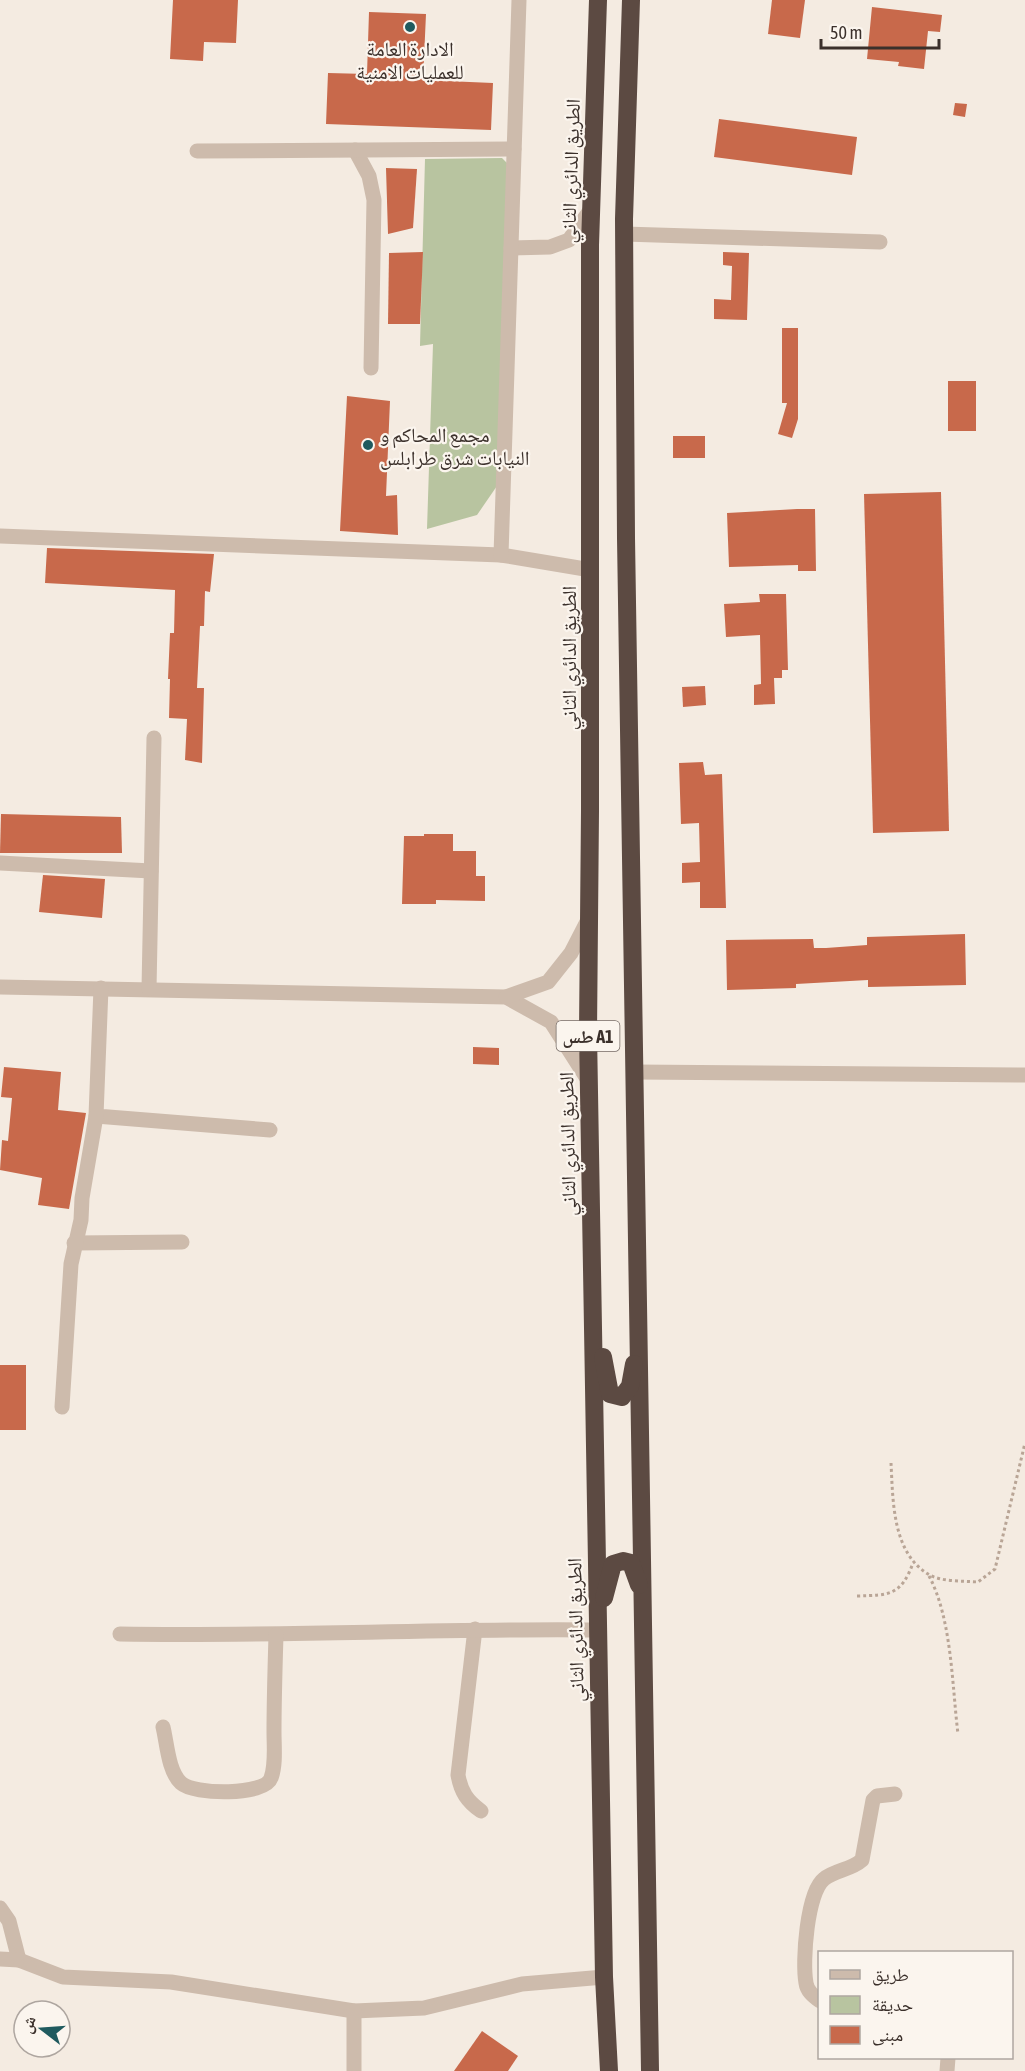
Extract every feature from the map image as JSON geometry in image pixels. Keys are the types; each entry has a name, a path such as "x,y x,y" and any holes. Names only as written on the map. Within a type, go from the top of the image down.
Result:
{"highway":[{"name":"الطريق الدائري الثاني","path":"598,0 591,208 588,1080 604,1977 609,2071"},
{"name":"طس A1","path":"631,0 624,234 634,1072 640,1325 650,2071"},
{"path":"588,1080 596,1174 604,1372 610,1394 622,1397 630,1386 640,1325"},
{"path":"598,1630 608,1576 613,1564 623,1561 631,1563 637,1576 644,1611"}],"street":[{"path":"501,555 519,0"},
{"path":"197,151 514,149"},
{"path":"355,150 369,176 374,200 371,368"},
{"path":"511,248 550,247 569,240 591,208"},
{"path":"624,234 880,242"},
{"path":"0,536 501,555 591,570"},
{"path":"149,989 154,738"},
{"path":"0,863 151,871"},
{"path":"0,987 507,997 548,982 570,953 588,920"},
{"path":"62,1407 65,1329 74,1243 81,1220 82,1198 96,1116 102,988"},
{"path":"507,997 551,1022 588,1080"},
{"path":"634,1072 1025,1075"},
{"path":"96,1116 270,1130"},
{"path":"74,1243 182,1242"},
{"path":"120,1634 276,1635 475,1629 598,1630"},
{"path":"475,1629 458,1775 462,1792 469,1802 481,1811"},
{"path":"163,1727 173,1768 179,1781 185,1786 204,1791 257,1789 266,1785 271,1778 274,1754 276,1635"},
{"path":"818,2000 812,1996 806,1985 805,1966 810,1902 814,1890 824,1879 862,1860 873,1800 877,1796 895,1794"},
{"path":"0,1908 9,1921 19,1960"},
{"path":"0,1959 19,1960 63,1977 171,1982 354,2011 424,2008 522,1984 604,1977"},
{"path":"354,2011 354,2071"}],"path":[{"path":"929,1576 978,1582 995,1569 1025,1443"},
{"path":"891,1463 894,1516 914,1562 929,1576 938,1592 958,1734"},
{"path":"857,1596 889,1595 906,1583 914,1562"}],"green space":[{"path":"502,158 508,164 499,483 477,515 427,529 433,344 420,346 425,159"}],"building":[{"path":"173,0 238,0 236,43 204,42 203,61 170,59"},
{"path":"772,0 805,0 800,38 768,34"},
{"path":"872,7 942,15 940,32 928,31 924,69 898,66 899,62 867,59"},
{"path":"369,12 426,14 423,80 493,83 491,130 326,124 328,73 367,74"},
{"path":"955,103 967,104 965,117 953,115"},
{"path":"719,119 857,137 852,175 714,157"},
{"path":"386,168 417,169 413,228 388,234"},
{"path":"423,252 420,324 388,324 389,253"},
{"path":"723,252 749,253 747,320 714,319 714,299 731,300 732,266 723,265"},
{"path":"782,328 798,328 798,419 792,438 778,434 787,403 782,403"},
{"path":"948,381 976,381 976,431 948,431"},
{"path":"347,396 390,401 386,496 397,495 398,535 340,531"},
{"path":"673,436 705,436 705,458 673,458"},
{"path":"941,492 949,831 873,833 864,494"},
{"path":"815,509 816,571 798,571 798,565 729,567 727,513"},
{"path":"47,548 214,554 210,592 205,591 204,626 200,626 197,688 204,688 202,763 185,760 187,719 169,718 170,633 174,633 175,590 45,583"},
{"path":"759,594 786,594 788,670 782,670 782,678 774,678 775,704 754,705 754,685 761,684 760,635 726,637 724,604 760,602"},
{"path":"705,686 706,705 683,707 682,687"},
{"path":"703,762 705,775 722,774 726,908 700,908 700,882 682,883 682,863 700,862 699,823 681,824 679,763"},
{"path":"1,814 121,817 122,853 0,853"},
{"path":"424,834 453,834 453,851 476,851 476,876 485,876 485,901 436,900 436,904 402,904 404,836 424,836"},
{"path":"43,875 105,879 102,918 39,912"},
{"path":"965,934 966,985 868,987 868,980 796,984 796,988 727,990 726,940 813,939 814,948 826,948 867,945 867,937"},
{"path":"473,1047 499,1048 499,1065 473,1064"},
{"path":"4,1067 61,1072 58,1110 86,1113 69,1209 38,1205 42,1178 0,1170 2,1140 8,1141 12,1098 1,1097"},
{"path":"0,1365 26,1365 26,1430 0,1430"},
{"path":"482,2031 518,2056 508,2071 454,2071"}],"place":[{"name":"الادارة العامة للعمليات الامنية","path":"410,27"},
{"name":"مجمع المحاكم و النيابات شرق طرابلس","path":"368,445"}]}
